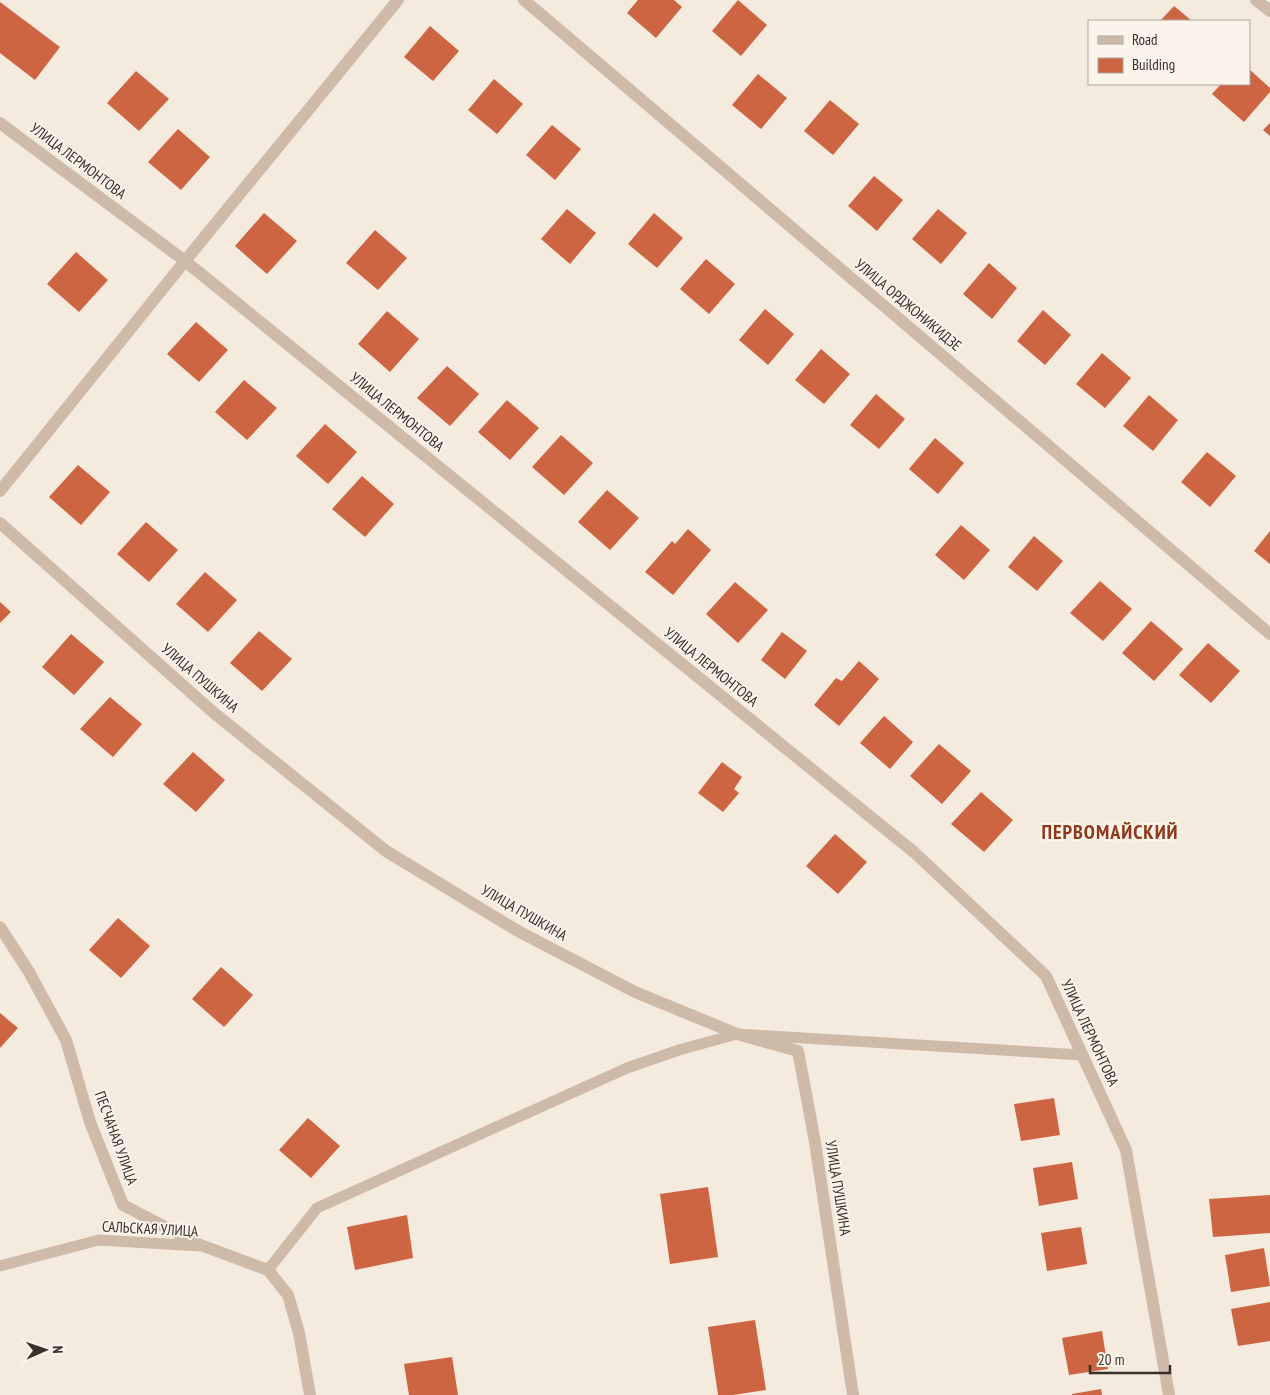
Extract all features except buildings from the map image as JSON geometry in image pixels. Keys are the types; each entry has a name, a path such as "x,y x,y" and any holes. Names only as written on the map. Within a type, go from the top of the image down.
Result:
{"street":[{"path":"0,491 398,0"},
{"name":"УЛИЦА ОРДЖОНИКИДЗЕ","path":"524,0 1270,634"},
{"path":"1256,0 1270,11"},
{"name":"УЛИЦА ЛЕРМОНТОВА","path":"0,123 185,261 915,853 1046,976 1126,1150 1169,1395"},
{"name":"УЛИЦА ПУШКИНА","path":"0,523 214,713 386,851 518,931 635,992 737,1034 798,1051 815,1142 853,1395"},
{"name":"ПЕСЧАНАЯ УЛИЦА","path":"0,927 29,972 66,1040 90,1122 123,1205 198,1244 268,1270"},
{"path":"268,1270 288,1295 299,1334 310,1395"}],"lane":[{"path":"268,1270 317,1208 627,1068 679,1050 737,1034 1082,1055"},
{"name":"САЛЬСКАЯ УЛИЦА","path":"0,1266 99,1240 197,1245 268,1270"}],"district":[{"name":"ПЕРВОМАЙСКИЙ","path":"1110,832"}]}
